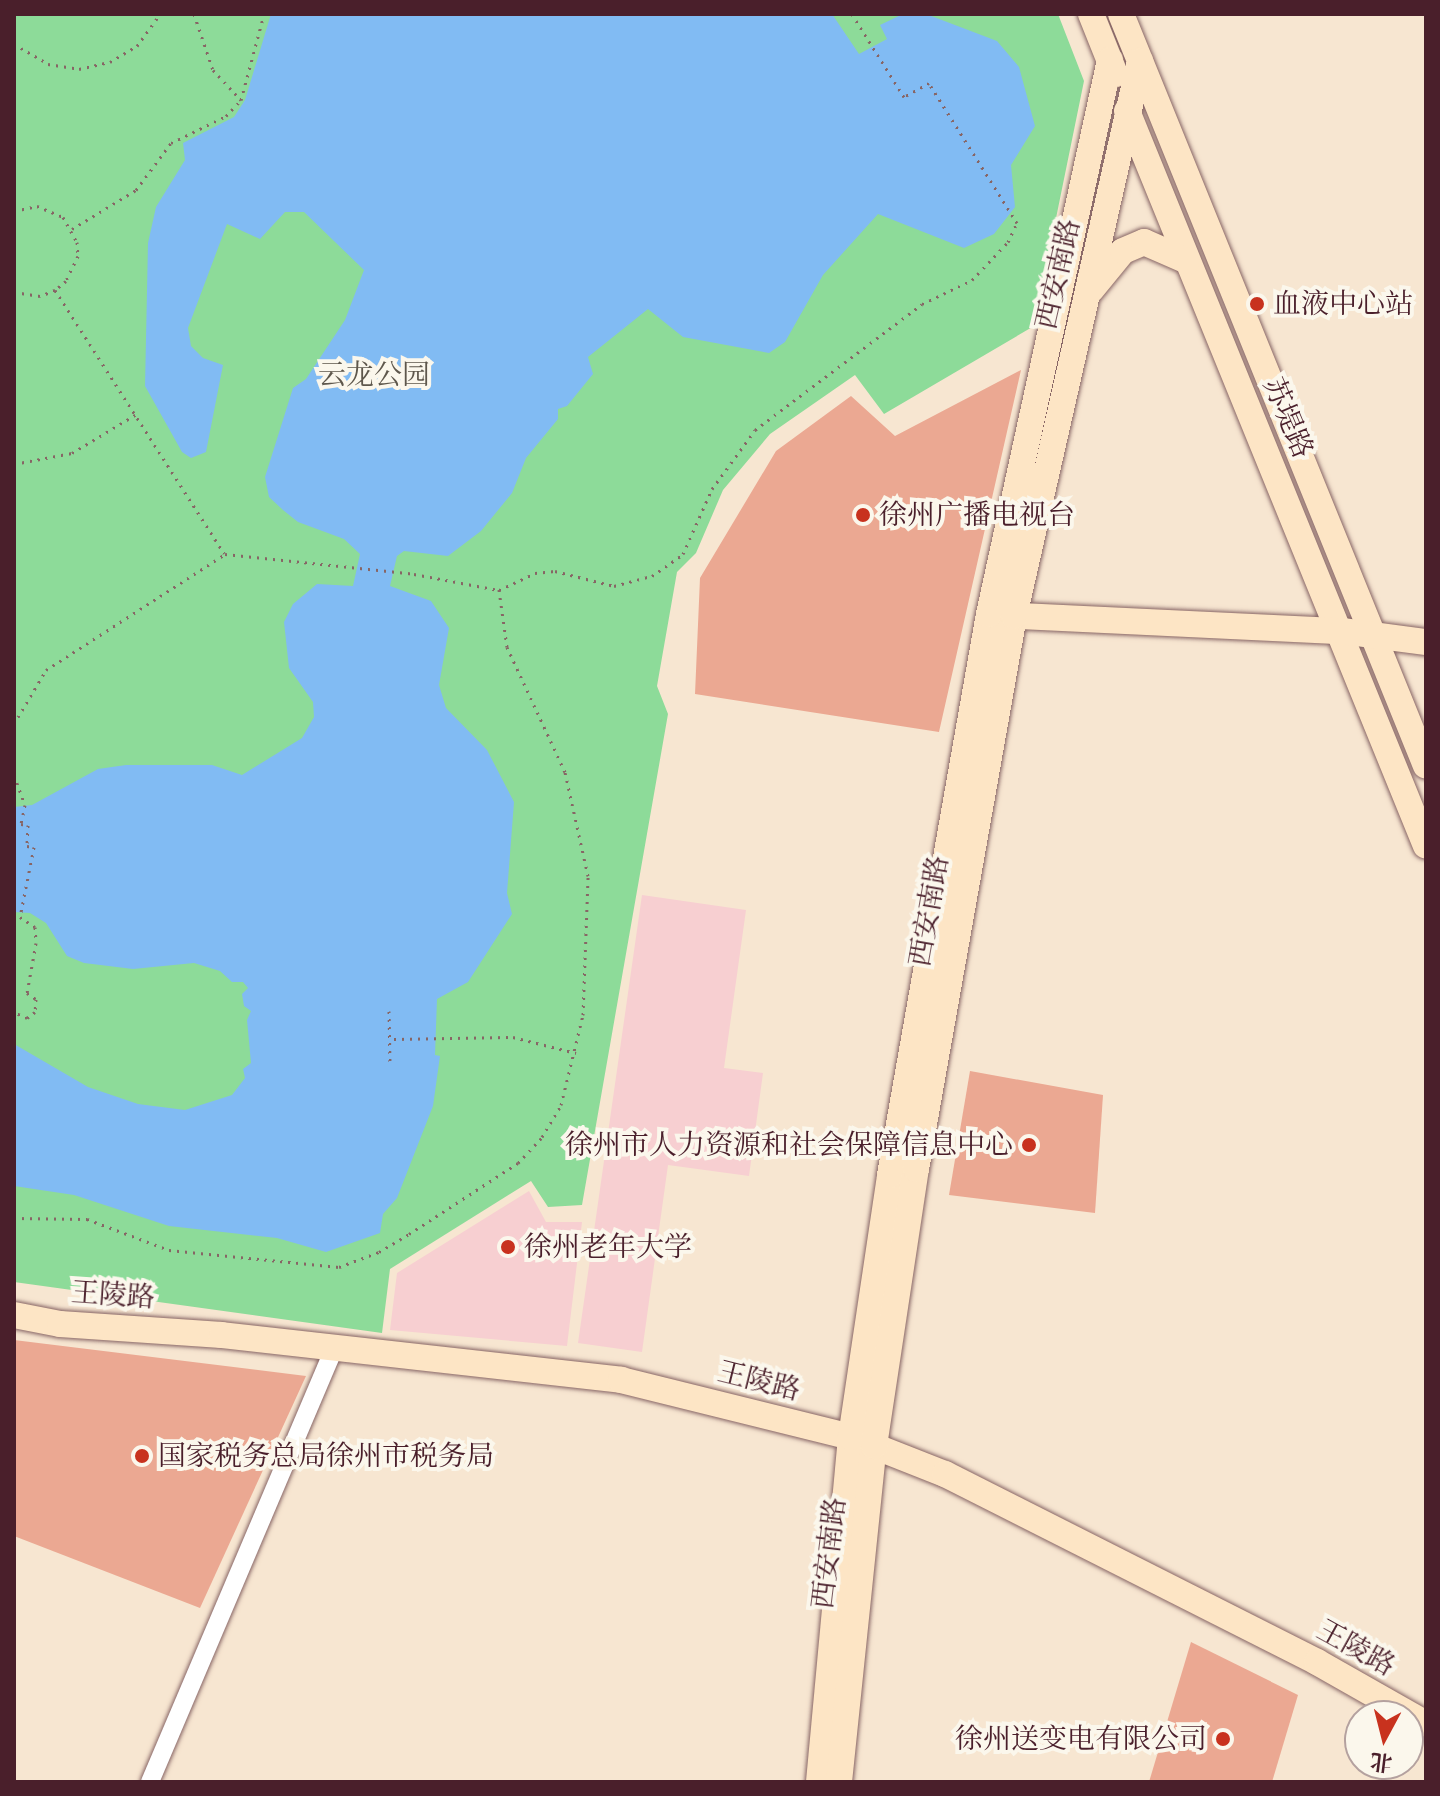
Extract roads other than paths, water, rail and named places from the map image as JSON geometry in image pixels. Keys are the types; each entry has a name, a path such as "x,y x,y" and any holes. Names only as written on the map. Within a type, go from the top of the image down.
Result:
{"main road":[{"name":"苏堤路","path":"1091,14 1187,261 1342,631 1426,846"},
{"name":"苏堤路","path":"1121,14 1376,636 1426,766"},
{"name":"西安南路","path":"819,1782 862,1442 890,1175 1110,60"},
{"name":"西安南路","path":"1002,615 1086,296 1140,61"},
{"path":"1086,296 1123,251 1144,242 1187,261"},
{"path":"1002,615 1342,631 1426,642"},
{"name":"王陵路","path":"14,1315 60,1324 334,1348 621,1380 862,1442 945,1474 1317,1662 1426,1724"},
{"name":"西安南路","path":"839,1782 862,1442"}],"street":[{"path":"150,1782 334,1348"}],"water":[{"name":"云龙公园","path":"271,14 832,14 859,54 887,39 880,25 903,14 926,14 997,41 1019,67 1035,126 1011,165 1015,207 994,234 964,248 878,214 823,275 785,342 769,353 683,337 648,309 588,357 593,374 567,406 558,409 558,419 526,458 512,493 481,531 448,556 404,551 397,556 390,586 431,601 449,628 439,685 446,708 487,750 514,802 507,893 512,914 468,982 437,999 435,1055 440,1056 433,1106 397,1198 383,1214 380,1233 326,1252 277,1238 169,1226 74,1195 14,1186 14,1044 88,1087 138,1104 185,1110 232,1095 245,1078 243,1069 251,1063 247,1020 251,1011 244,1006 242,994 248,988 243,982 232,982 220,971 194,963 133,969 84,963 67,956 46,923 30,913 14,912 14,807 32,805 98,769 126,765 212,765 242,775 302,738 314,717 313,702 289,668 284,622 293,604 317,584 353,586 360,554 344,539 298,522 283,510 269,497 265,477 293,388 306,379 345,320 364,270 304,212 285,212 260,239 227,224 188,328 191,346 203,358 223,365 206,452 191,458 182,452 145,386 148,243 156,207 185,160 183,143 234,117 245,100"}],"place":[{"name":"血液中心站","path":"1257,304"},
{"name":"徐州广播电视台","path":"863,515"},
{"name":"徐州市人力资源和社会保障信息中心","path":"1029,1145"},
{"name":"徐州老年大学","path":"508,1247"},
{"name":"国家税务总局徐州市税务局","path":"142,1456"},
{"name":"徐州送变电有限公司","path":"1223,1739"}]}
